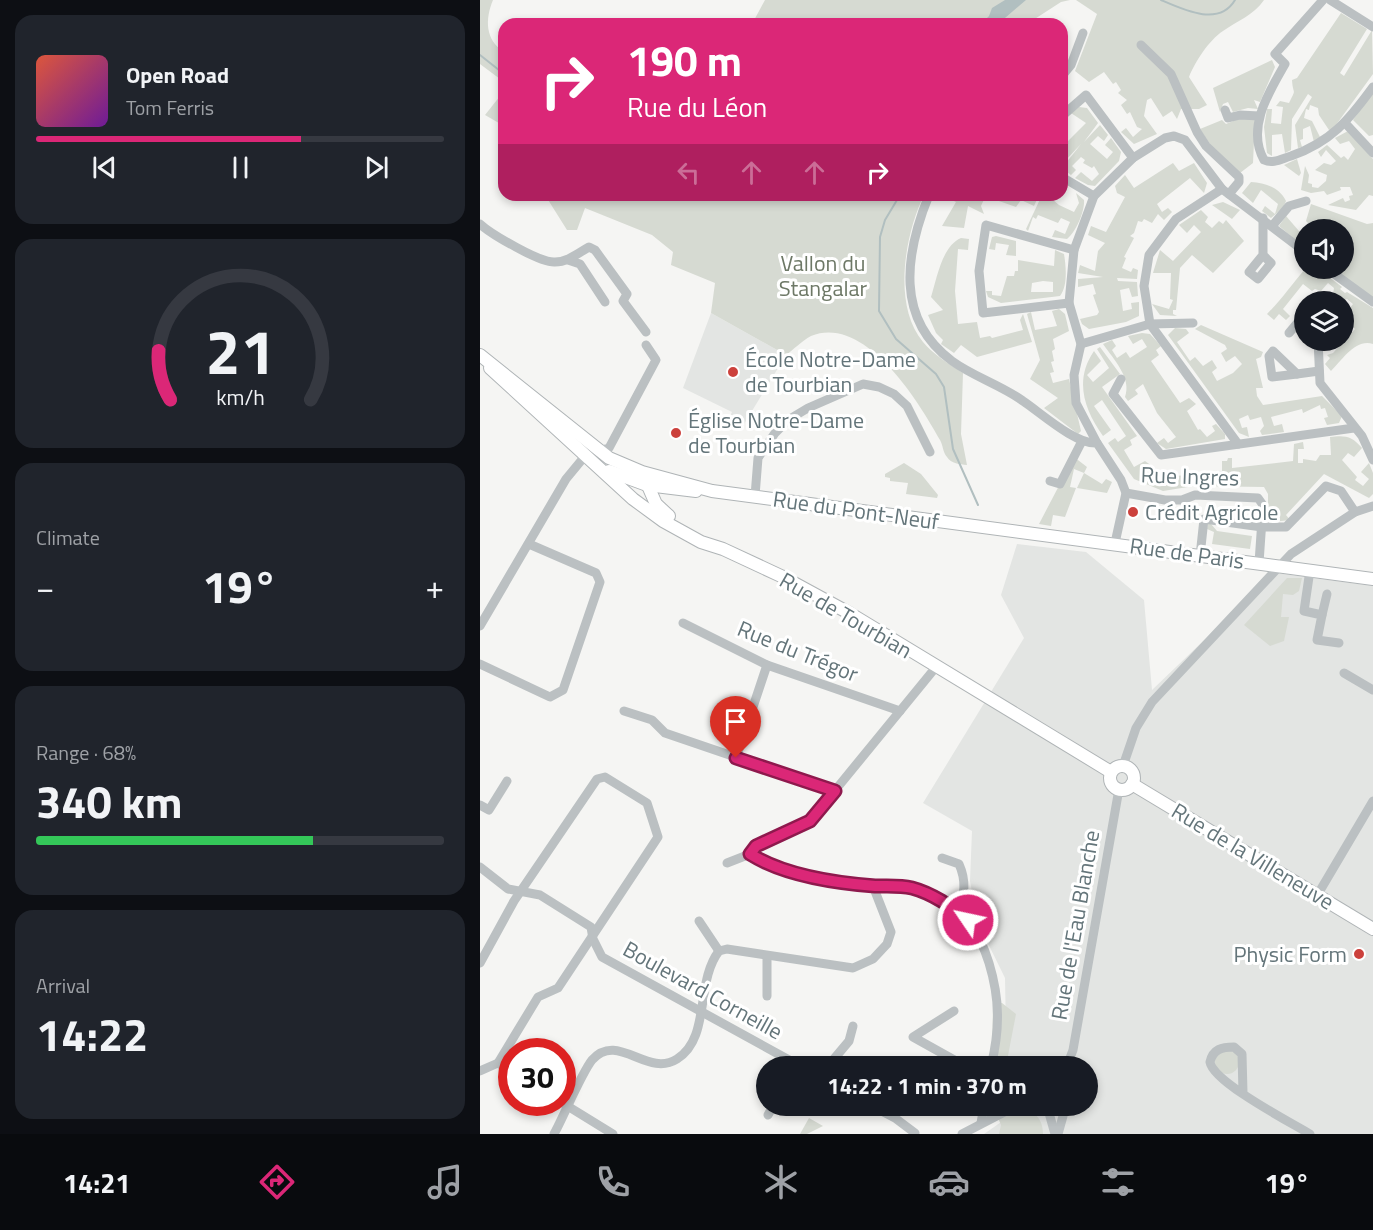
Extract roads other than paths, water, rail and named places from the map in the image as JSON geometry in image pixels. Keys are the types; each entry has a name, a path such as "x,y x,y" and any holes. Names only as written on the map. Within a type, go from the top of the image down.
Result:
{"main road":[{"name":"Rue du Pont-Neuf","path":"480,356 508,375 598,451 642,472 712,491"},
{"name":"Rue de Tourbian","path":"480,356 501,381 599,466 633,499 663,521 701,542 723,549 781,576 1111,772"},
{"path":"585,456 598,451"},
{"name":"Rue du Pont-Neuf","path":"599,466 647,485 667,489 755,496 1000,529"},
{"path":"642,472 662,512 723,549"},
{"path":"656,504 658,497 667,489"},
{"name":"Rue de Paris","path":"1000,529 1373,579"},
{"path":"1117,766 1123,766 1133,774 1132,784 1126,789 1119,789 1111,784 1111,772 1117,766"},
{"name":"Rue de la Villeneuve","path":"1132,784 1373,929"}],"street":[{"path":"1323,0 1275,54 1285,64 1259,116 1259,151 1264,160 1269,162 1308,150 1346,124 1373,87"},
{"path":"1330,0 1373,27"},
{"path":"1068,69 1083,33"},
{"path":"1142,45 1171,74 1197,132 1206,146 1239,177 1239,183 1176,219 1149,255 1144,286 1150,324 1238,444"},
{"path":"1068,111 1086,95 1133,158"},
{"path":"1225,110 1228,118 1240,115 1259,116"},
{"path":"1346,124 1373,153"},
{"path":"1115,543 1126,493 1121,480 1097,443 1076,403 1074,375 1081,344 1069,303 1074,250 1094,196 1133,158 1165,138 1174,136 1185,140 1226,191 1294,243"},
{"path":"1068,181 1094,196"},
{"path":"927,201 911,257 910,296 917,322 927,339 951,361 1017,396 1082,441 1097,443"},
{"path":"1273,225 1289,206 1306,201"},
{"path":"1263,218 1263,255"},
{"path":"480,224 493,236 553,263 568,260 589,247 595,250 627,294 623,301 646,332"},
{"path":"1069,303 983,313 979,271 986,225 1074,250"},
{"path":"568,260 580,264 605,302"},
{"path":"1341,279 1373,302"},
{"path":"1081,344 1150,324 1193,323"},
{"path":"1289,333 1294,328"},
{"path":"598,451 609,448 656,360 646,345"},
{"path":"1318,351 1320,383 1362,436 1373,460"},
{"path":"1297,374 1319,371"},
{"path":"1121,379 1113,394 1161,455 1354,428"},
{"path":"755,496 758,458 775,433 788,420 808,408 862,384 879,387 894,394 907,406 930,452"},
{"path":"1050,481 1060,484 1082,441"},
{"path":"480,626 566,479 585,456"},
{"path":"1200,556 1204,519 1262,527 1286,527 1326,486 1341,491 1355,512"},
{"name":"Rue Ingres","path":"1126,493 1165,500 1182,500 1196,495 1258,498 1263,505 1259,563"},
{"path":"1123,766 1136,728 1152,702 1291,554 1355,512 1373,506"},
{"path":"480,664 550,697 563,690 600,582 596,573 528,544"},
{"path":"1310,570 1304,611 1323,615"},
{"path":"1327,594 1317,640 1339,643"},
{"name":"Rue du Trégor","path":"683,623 767,665 900,711"},
{"path":"736,758 767,665"},
{"path":"727,863 750,854 756,846 810,821 936,667"},
{"path":"1344,673 1373,690"},
{"path":"624,711 652,720 665,733 835,791"},
{"path":"480,963 522,891 597,779 604,777 647,803 658,837 593,939 558,988 538,998 513,1038"},
{"path":"480,805 489,810 507,781"},
{"name":"Rue de l'Eau Blanche","path":"1071,1056 1119,789"},
{"path":"1318,894 1373,801"},
{"path":"750,854 768,864 811,876 873,886 911,888 959,912 975,930 981,941 996,991 998,1033 993,1056"},
{"path":"942,858 959,864 962,872 965,891 959,912"},
{"name":"Boulevard Corneille","path":"480,867 508,889 540,895 591,927 593,939 602,957 780,1056"},
{"path":"719,951 727,949 767,957 854,968 867,963 891,938 890,927 873,886"},
{"path":"699,921 719,951"},
{"path":"576,1087 592,1060 606,1050 621,1050 649,1064 663,1065 677,1059 688,1048 700,1026 706,979 719,951"},
{"path":"767,957 767,996"},
{"path":"947,1056 913,1037 954,1011"},
{"path":"836,1056 849,1041 853,1026"},
{"path":"1243,1094 1242,1054 1234,1047 1220,1048 1211,1058 1212,1070 1243,1094 1310,1134"},
{"path":"480,1071 498,1063"},
{"path":"576,1112 613,1134"},
{"path":"554,1134 561,1116"},
{"path":"891,1116 914,1134 918,1132 925,1134"},
{"path":"981,1123 982,1116"},
{"path":"962,1134 995,1116"},
{"path":"1051,1116 1056,1134"},
{"path":"1056,1134 1063,1116"}],"waterway":[{"path":"1161,0 1190,12 1211,15 1220,13 1235,0"},
{"path":"480,55 498,69"},
{"path":"896,201 885,220 880,237 879,311 896,339 936,374 944,387 953,449 978,505"}],"place":[{"name":"École Notre-Dame de Tourbian","path":"733,372"},
{"name":"Église Notre-Dame de Tourbian","path":"676,433"},
{"name":"Crédit Agricole","path":"1133,512"},
{"name":"Physic Form","path":"1359,954"}],"park label":[{"name":"Vallon du Stangalar","path":"823,276"}]}
